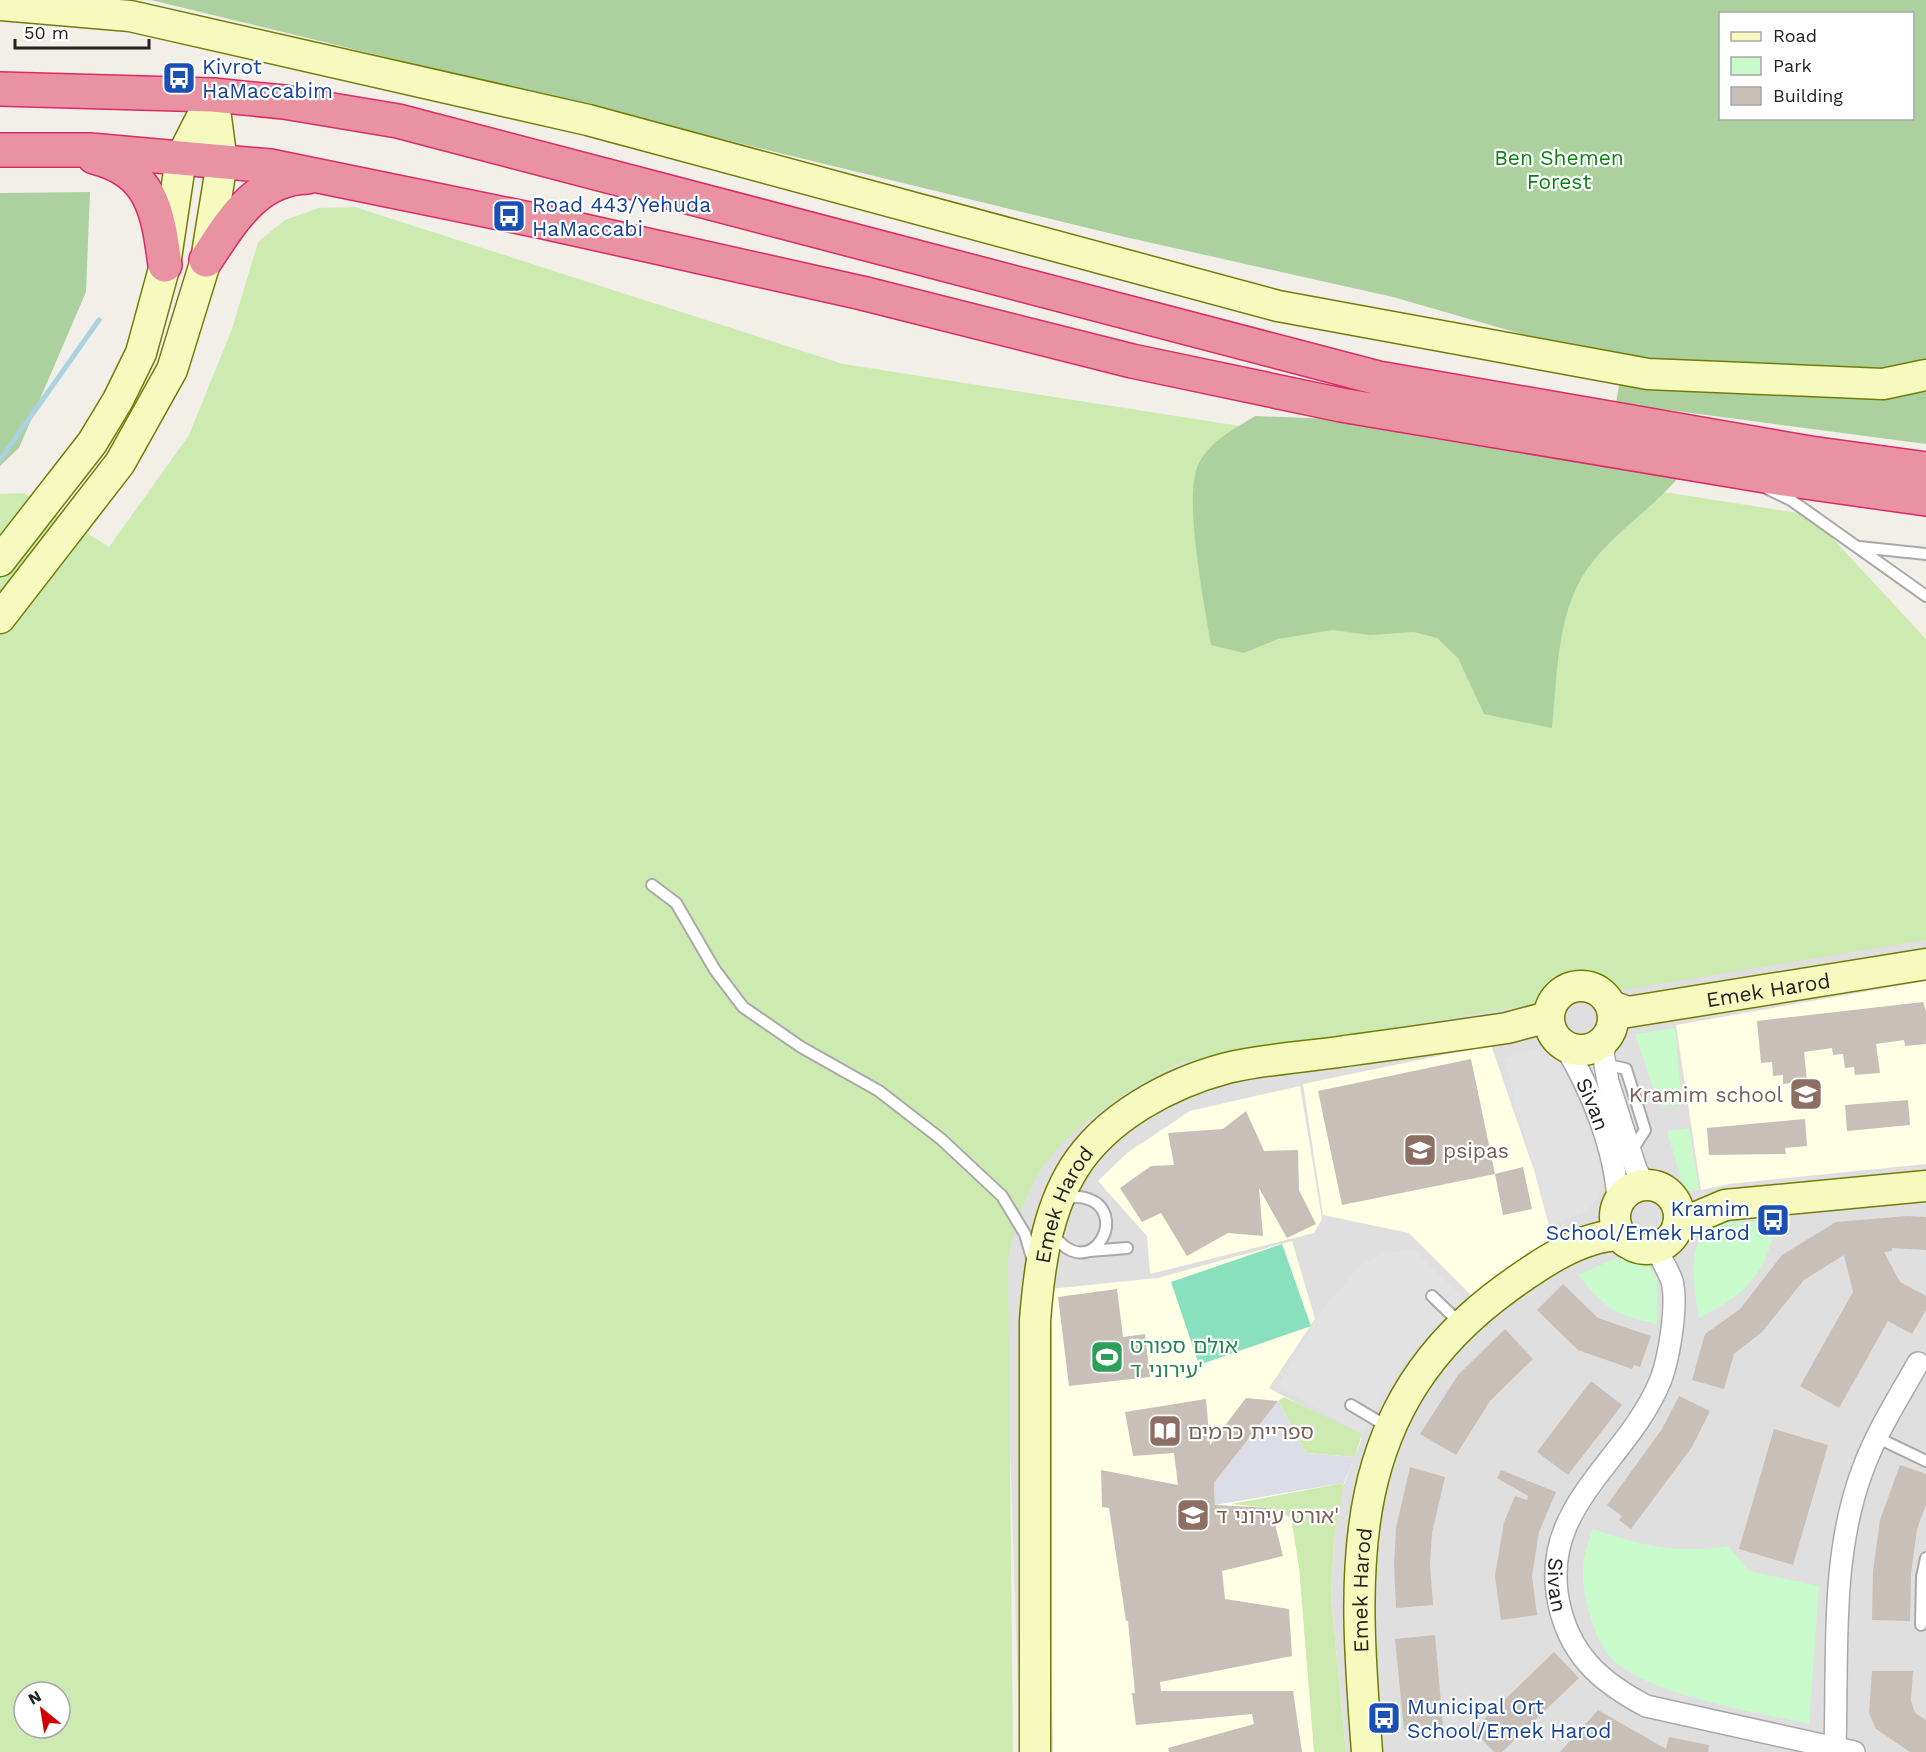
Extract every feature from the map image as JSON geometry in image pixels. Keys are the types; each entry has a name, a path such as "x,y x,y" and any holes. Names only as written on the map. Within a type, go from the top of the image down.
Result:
{"highway":[{"path":"0,90 213,95 284,102 398,121 1378,378 1810,453 1926,469"},
{"path":"0,150 66,150 270,166 862,293 1167,369 1341,405 1727,469 1926,499"},
{"path":"66,150 110,161 126,169 139,181 154,207 160,226 165,265"},
{"path":"206,260 231,222 258,192 295,177 329,177"}],"street":[{"path":"0,5 130,16 588,120 1278,306 1648,374 1883,384 1926,375"},
{"path":"0,561 92,443 118,400 141,354 165,265 181,158 213,95"},
{"path":"0,618 120,462 148,417 172,370 206,260 222,162 213,95"},
{"name":"Emek Harod","path":"1611,1019 1628,1012 1926,964"},
{"path":"1575,986 1597,989 1611,1019 1603,1041 1586,1050 1564,1045 1555,1038 1548,1017 1551,1004 1558,994 1575,986"},
{"name":"Emek Harod","path":"1035,1752 1035,1321 1038,1278 1054,1213 1073,1169 1104,1132 1130,1112 1172,1089 1228,1068 1507,1028 1548,1017"},
{"name":"Sivan","path":"1611,1019 1604,1064 1630,1152 1641,1178 1653,1185"},
{"name":"Sivan","path":"1564,1045 1589,1089 1616,1175 1618,1202"},
{"path":"1653,1185 1672,1196 1678,1206 1678,1225 1666,1244 1656,1248 1636,1248 1618,1234 1614,1223 1618,1202 1631,1188 1653,1185"},
{"path":"1678,1225 1725,1205 1926,1186"},
{"name":"Emek Harod","path":"1367,1752 1358,1632 1360,1543 1366,1503 1376,1466 1391,1428 1409,1393 1431,1360 1462,1325 1529,1272 1579,1244 1604,1236 1618,1235 1626,1242"},
{"name":"Sivan","path":"1656,1248 1672,1281 1673,1312 1660,1382 1649,1404 1573,1510 1560,1538 1555,1566 1557,1598 1564,1624 1578,1651 1597,1675 1617,1690 1646,1706 1844,1749"},
{"path":"1844,1749 1843,1551 1862,1470 1876,1437 1918,1363"}],"lane":[{"path":"1727,469 1791,500 1926,596"},
{"path":"1856,546 1926,554"},
{"path":"652,885 676,903 715,970 743,1007 801,1047 879,1091 940,1139 1002,1196 1025,1234 1038,1278"},
{"path":"1087,1251 1097,1246 1105,1234 1104,1214 1096,1203 1081,1197 1066,1199 1054,1213 1053,1233 1064,1247 1076,1252 1127,1248"},
{"path":"1432,1296 1462,1325"},
{"path":"1351,1405 1391,1428"},
{"path":"1876,1437 1926,1461"},
{"path":"1921,1625 1922,1577 1926,1558"}],"shaded area":[{"path":"1926,725 1926,1752 1020,1752 1000,1139"},
{"name":"Kramim school","path":"1926,981 1926,1164 1729,1184 1701,1190 1676,1025"},
{"name":"psipas","path":"1491,1045 1560,1246 1472,1296 1409,1233 1323,1215 1303,1084"},
{"path":"1550,1046 1585,1117 1603,1177 1597,1199 1585,1212 1549,1226 1504,1058"},
{"name":"אולם ספורט עירוני ד'","path":"1300,1086 1322,1219 1314,1233 1150,1274 1147,1236 1098,1181 1127,1153 1190,1111"},
{"name":"אורט עירוני ד'","path":"1292,1241 1315,1319 1269,1388 1362,1438 1342,1490 1334,1541 1331,1597 1346,1752 1053,1752 1046,1339 1050,1289 1158,1278"},
{"path":"1414,1250 1465,1300 1430,1331 1401,1367 1362,1434 1278,1386 1321,1311 1362,1264 1384,1253"},
{"path":"1278,1401 1306,1453 1355,1457 1344,1483 1215,1505 1214,1483"}],"green space":[{"name":"Ben Shemen Forest","path":"151,0 1926,0 1926,444 1616,403 1623,363 1393,297 1125,237"},
{"path":"90,192 86,292 19,448 0,466 0,193"},
{"path":"355,207 843,364 1811,515 1926,639 1926,940 1182,1062 1121,1097 1081,1126 1049,1159 1036,1178 1026,1197 1008,1260 1013,1752 0,1752 0,494 24,493 109,547 189,435 232,329 258,242 285,220 319,208"},
{"path":"1255,416 1357,420 1434,439 1683,472 1662,495 1605,548 1582,578 1572,598 1561,640 1552,728 1484,714 1458,658 1437,638 1414,632 1370,635 1333,630 1278,639 1244,653 1211,645 1196,551 1194,478 1199,463 1210,448"},
{"path":"1675,1028 1682,1104 1659,1106 1635,1034"},
{"path":"1689,1128 1699,1190 1685,1192 1667,1131"},
{"path":"1776,1222 1766,1256 1751,1281 1729,1300 1699,1318 1694,1263 1696,1249 1701,1238 1710,1229 1724,1224"},
{"path":"1282,1244 1311,1326 1199,1365 1171,1282"},
{"path":"1631,1257 1647,1263 1657,1280 1657,1324 1621,1314 1612,1309 1596,1296 1578,1275 1615,1259"},
{"path":"1284,1397 1362,1434 1355,1457 1306,1453 1278,1401"},
{"path":"1344,1483 1334,1541 1331,1597 1346,1752 1314,1752 1299,1567 1291,1518 1271,1508 1231,1504"},
{"path":"1593,1529 1659,1547 1692,1549 1728,1546 1749,1571 1819,1586 1809,1724 1701,1700 1672,1691 1646,1681 1624,1668 1608,1654 1591,1620 1585,1597 1584,1559"}],"building":[{"path":"1923,1002 1926,1011 1926,1044 1905,1046 1904,1040 1876,1044 1880,1073 1855,1075 1854,1067 1845,1068 1843,1054 1833,1055 1832,1048 1804,1052 1807,1081 1783,1084 1783,1075 1773,1076 1772,1062 1761,1063 1757,1021"},
{"path":"1471,1059 1495,1174 1342,1205 1318,1091"},
{"path":"1908,1100 1910,1125 1847,1131 1845,1105"},
{"path":"1246,1111 1264,1151 1298,1150 1299,1190 1316,1224 1287,1238 1259,1188 1263,1236 1228,1233 1187,1256 1161,1213 1142,1222 1120,1188 1151,1166 1174,1165 1168,1133 1223,1129"},
{"path":"1805,1119 1807,1146 1785,1148 1786,1154 1709,1155 1707,1128"},
{"path":"1523,1167 1532,1209 1503,1215 1495,1174"},
{"path":"1908,1216 1926,1217 1926,1250 1892,1248 1892,1251 1884,1252 1900,1282 1926,1296 1926,1310 1912,1334 1888,1321 1839,1408 1800,1386 1853,1292 1844,1255 1804,1280 1762,1332 1734,1354 1724,1389 1692,1380 1705,1334 1740,1309 1782,1255 1836,1222"},
{"path":"1563,1284 1598,1318 1651,1336 1640,1367 1634,1365 1632,1369 1578,1350 1537,1310"},
{"name":"אולם ספורט עירוני ד'","path":"1117,1289 1123,1337 1145,1334 1150,1377 1069,1386 1058,1297"},
{"path":"1505,1329 1533,1359 1490,1401 1456,1455 1420,1434 1458,1375"},
{"path":"1591,1381 1622,1405 1568,1475 1537,1452"},
{"path":"1679,1396 1710,1411 1692,1447 1631,1529 1619,1520 1622,1516 1607,1505 1662,1429"},
{"path":"1246,1398 1278,1401 1214,1483 1215,1505 1271,1508 1283,1556 1222,1571 1225,1599 1289,1609 1292,1656 1160,1682 1161,1691 1293,1691 1302,1752 1169,1752 1168,1748 1254,1724 1252,1714 1136,1725 1128,1621 1126,1621 1109,1508 1102,1507 1101,1470 1178,1485 1174,1453 1133,1456 1125,1412 1206,1399 1210,1445"},
{"path":"1774,1429 1828,1445 1793,1565 1739,1549"},
{"path":"1900,1465 1926,1474 1926,1505 1917,1529 1911,1574 1910,1621 1872,1620 1873,1571 1880,1520"},
{"path":"1410,1467 1445,1477 1432,1533 1430,1564 1433,1605 1396,1608 1394,1564 1396,1528"},
{"path":"1501,1470 1556,1492 1539,1532 1532,1576 1537,1615 1501,1620 1495,1576 1504,1522 1515,1496 1527,1500 1528,1496 1497,1478"},
{"path":"1435,1635 1443,1726 1404,1730 1395,1639"},
{"path":"1554,1652 1579,1678 1502,1752 1494,1752 1473,1730"},
{"path":"1872,1671 1913,1671 1911,1701 1915,1713 1926,1720 1926,1752 1910,1752 1876,1729 1869,1713"},
{"path":"1598,1710 1666,1749 1669,1737 1709,1745 1708,1752 1560,1752"}],"waterway":[{"path":"0,460 99,320"}],"place":[{"name":"Kivrot HaMaccabim","path":"179,78"},
{"name":"Road 443/Yehuda HaMaccabi","path":"509,216"},
{"name":"Kramim school","path":"1806,1094"},
{"name":"psipas","path":"1420,1150"},
{"name":"Kramim School/Emek Harod","path":"1773,1220"},
{"name":"אולם ספורט עירוני ד'","path":"1107,1357"},
{"name":"ספריית כרמים","path":"1165,1431"},
{"name":"אורט עירוני ד'","path":"1193,1515"},
{"name":"Municipal Ort School/Emek Harod","path":"1384,1718"}]}
